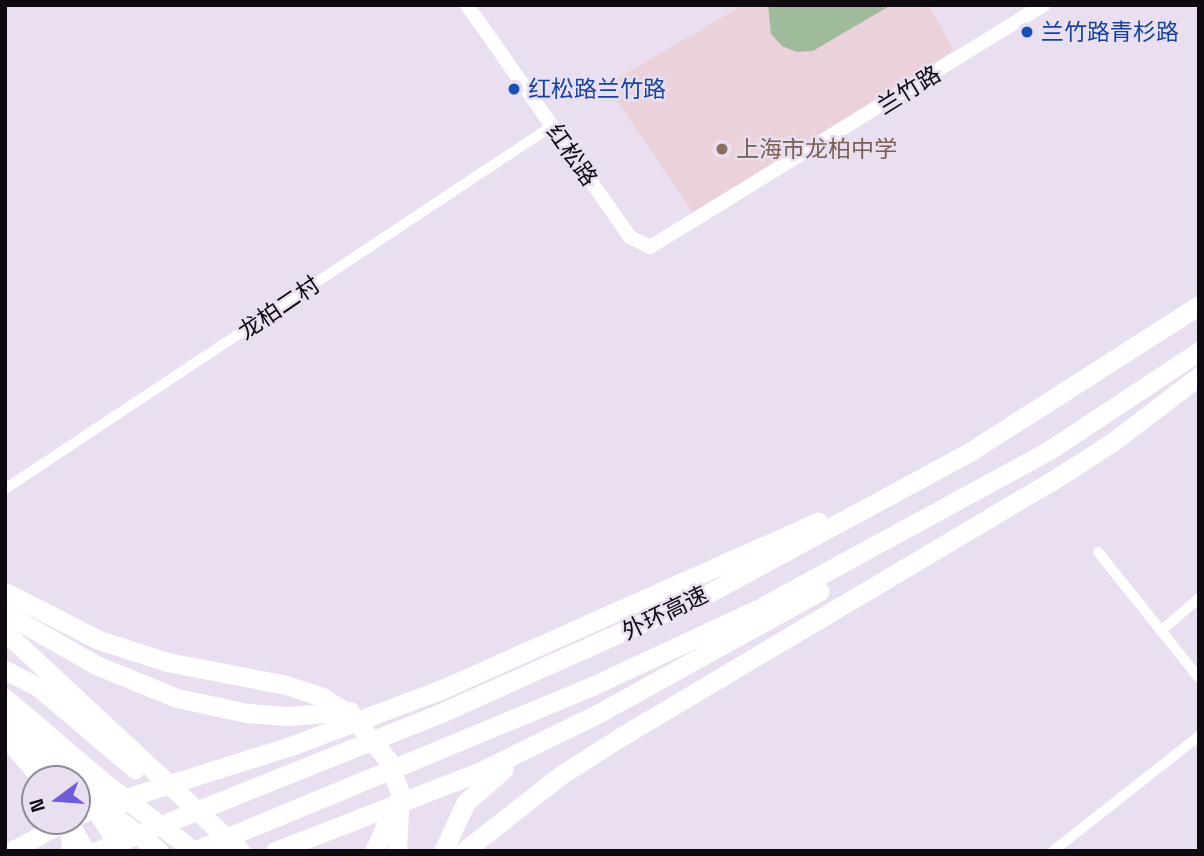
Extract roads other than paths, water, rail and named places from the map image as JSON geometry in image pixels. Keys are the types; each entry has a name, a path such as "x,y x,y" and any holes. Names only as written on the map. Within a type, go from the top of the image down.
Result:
{"highway":[{"name":"外环高速","path":"96,851 443,712 707,594 968,453 1199,305"},
{"name":"外环高速","path":"194,851 455,745 758,609 1048,451 1199,351"},
{"path":"464,851 561,775 1114,441 1199,376"},
{"path":"443,851 466,803 487,781 599,713 908,541 1048,451"},
{"path":"94,809 288,747 440,690 684,584 968,453"},
{"path":"5,592 99,640 167,662 286,685 322,697 351,715 388,760 400,793 397,851"},
{"path":"5,613 130,679 177,698 247,713 324,715 440,690"},
{"path":"5,632 239,851"},
{"path":"5,670 38,687 239,851"},
{"path":"5,698 101,780 194,851"},
{"path":"275,851 394,808 599,713"},
{"path":"15,726 53,765"},
{"path":"5,738 44,765"},
{"path":"91,799 158,851"},
{"path":"374,851 394,808"}],"main road":[{"path":"5,705 15,726 94,809 145,851"},
{"path":"5,738 29,765"},
{"path":"94,809 122,851"},
{"path":"12,851 42,835"},
{"path":"77,835 86,851"}],"street":[{"name":"红松路","path":"467,5 633,242 650,247 666,241"},
{"name":"兰竹路","path":"666,241 1044,5"},
{"name":"龙柏二村","path":"5,489 552,126"},
{"path":"1098,552 1199,678"},
{"path":"1161,631 1199,598"},
{"path":"1053,851 1199,736"}],"place":[{"name":"兰竹路青杉路","path":"1027,32"},
{"name":"红松路兰竹路","path":"514,89"},
{"name":"上海市龙柏中学","path":"722,149"}]}
